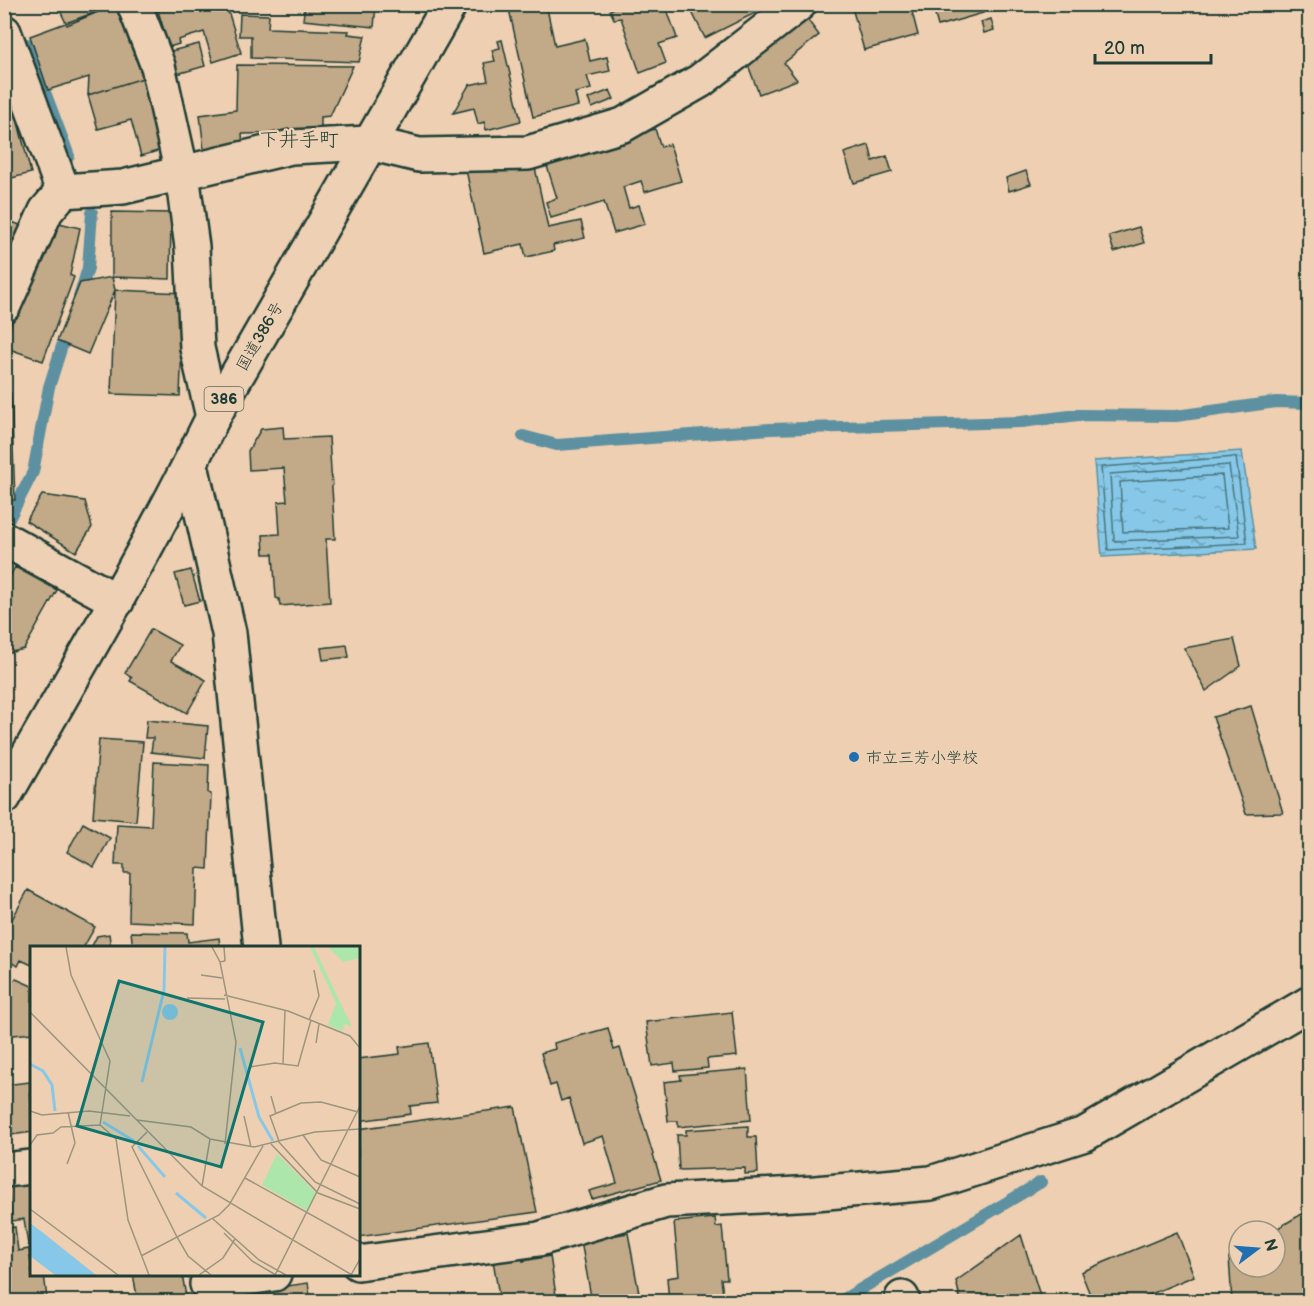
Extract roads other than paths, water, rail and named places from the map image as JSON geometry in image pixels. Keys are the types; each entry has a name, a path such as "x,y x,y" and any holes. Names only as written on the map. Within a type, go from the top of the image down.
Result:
{"main road":[{"path":"134,4 158,66 182,174 192,247 197,348 213,417"},
{"name":"国道386号","path":"4,797 117,601 191,465 213,417 450,4"},
{"path":"4,305 46,211 63,191 123,187 291,147 369,143 419,155 528,153 623,125 700,81 799,4"},
{"path":"4,32 63,191"},
{"path":"191,465 229,633 261,946"},
{"path":"4,539 117,601"},
{"path":"360,1263 538,1239 666,1201 815,1193 931,1183 1085,1134 1310,1003"},
{"path":"4,1170 30,1167"},
{"path":"208,1287 268,1276"}],"water":[{"path":"1242,451 1256,549 1102,557 1094,461"}],"waterway":[{"path":"27,44 69,156"},
{"path":"79,297 88,268 92,213"},
{"path":"10,517 33,472 49,387 67,330"},
{"path":"523,436 557,445 770,429 1021,422 1078,415 1176,416 1276,402 1310,403"},
{"path":"839,1302 1041,1182"}],"place":[{"name":"市立三芳小学校","path":"854,757"}],"district":[{"name":"下井手町","path":"299,139"}]}
